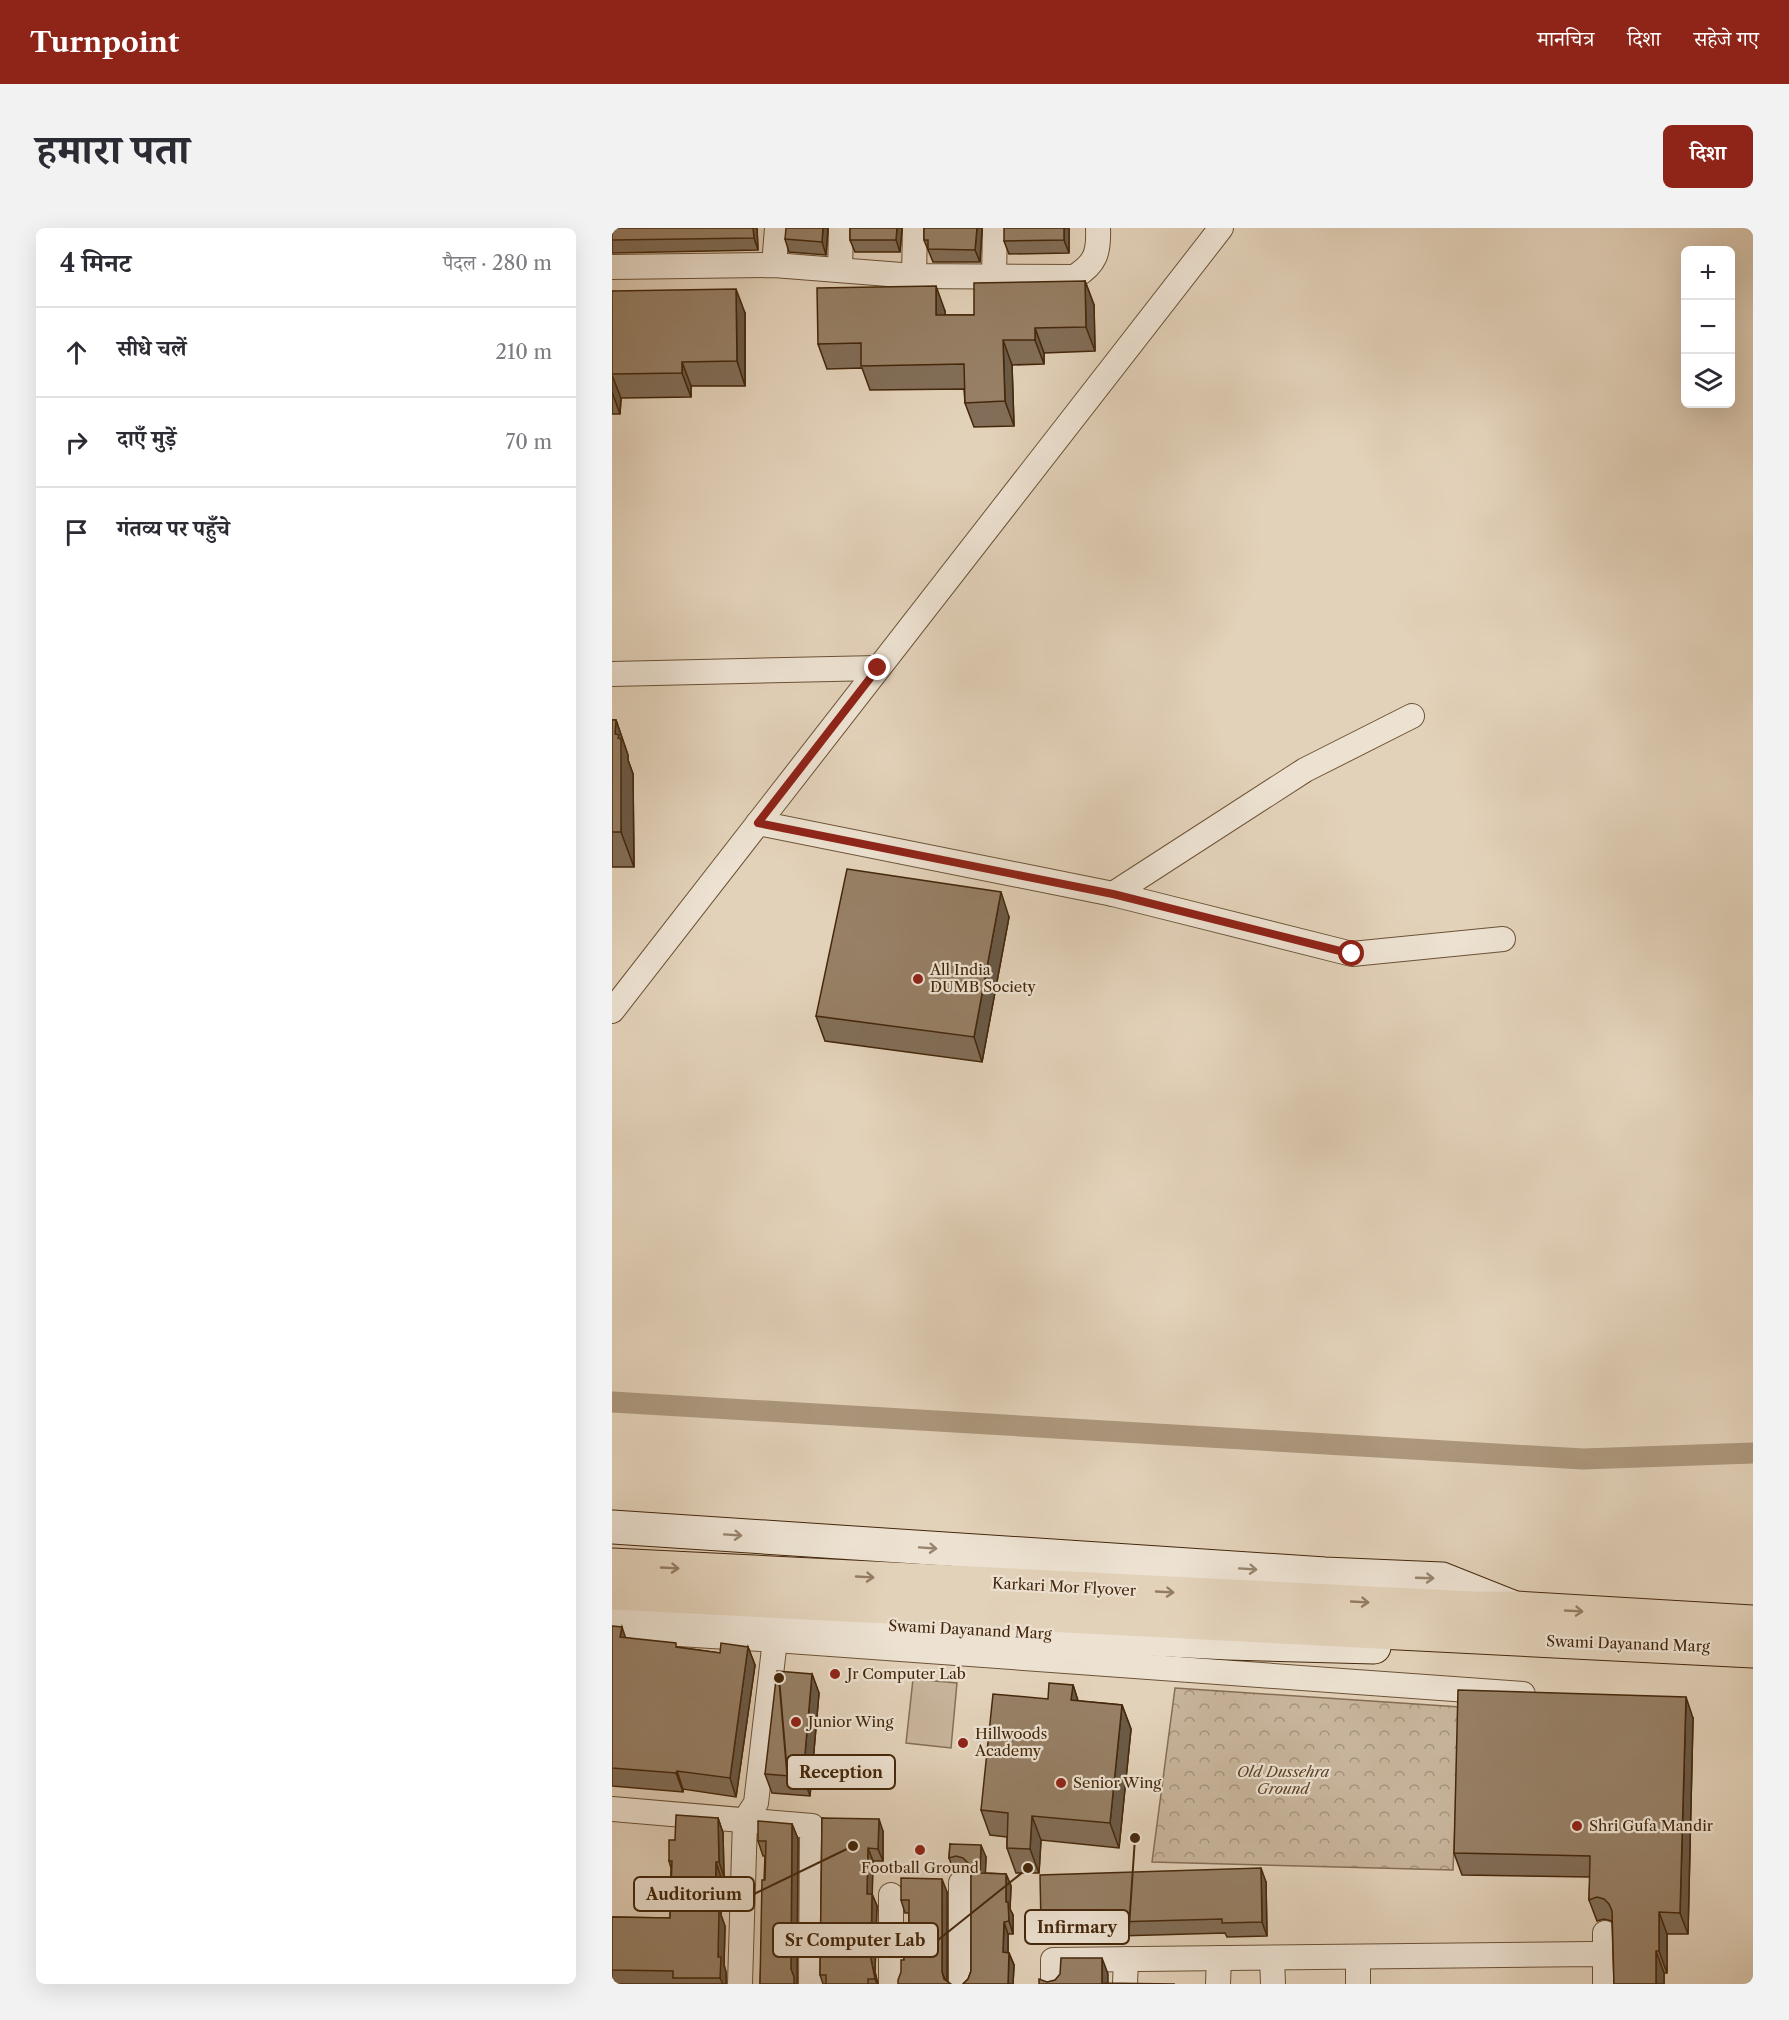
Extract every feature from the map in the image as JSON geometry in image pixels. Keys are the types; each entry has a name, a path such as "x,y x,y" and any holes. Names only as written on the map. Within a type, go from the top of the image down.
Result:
{"main road":[{"path":"612,1527 1324,1574 1442,1579 1515,1608"},
{"name":"Karkari Mor Flyover","path":"612,1565 1467,1622 1503,1639"},
{"name":"Karkari Mor Flyover","path":"612,1593 1467,1622 1515,1608"},
{"name":"Swami Dayanand Marg","path":"1515,1608 1753,1622"},
{"name":"Swami Dayanand Marg","path":"612,1612 1329,1646 1464,1650 1503,1639 1753,1651"}],"street":[{"path":"774,265 777,228"},
{"path":"840,270 841,228"},
{"path":"914,276 915,228"},
{"path":"994,276 995,228"},
{"path":"612,267 774,265 914,276 1074,277 1086,270 1094,259 1099,247 1098,228"},
{"path":"612,1011 1221,228"},
{"path":"612,674 878,668"},
{"path":"1113,894 1305,770 1412,716"},
{"path":"758,823 1113,894 1352,954 1503,939"},
{"path":"612,1630 1545,1695"},
{"path":"740,1984 745,1820 756,1803 774,1640"},
{"path":"612,1809 812,1826 811,1984"},
{"path":"961,1883 961,1984"},
{"path":"891,1895 891,1984"},
{"path":"1605,1933 1605,1973"},
{"path":"1053,1984 1053,1960 1594,1954 1601,1956 1605,1973"},
{"path":"1358,1957 1358,1984"},
{"path":"1218,1984 1219,1958"},
{"path":"1272,1958 1273,1984"},
{"path":"1125,1984 1126,1959"}],"green space":[{"path":"913,1679 957,1683 951,1748 906,1743"},
{"name":"Old Dussehra Ground","path":"1175,1688 1460,1707 1453,1870 1152,1862"}],"building":[{"path":"612,228 753,228 754,238 612,240"},
{"path":"786,228 823,228 822,242 785,239"},
{"path":"850,228 897,228 896,240 850,240"},
{"path":"924,228 977,228 975,250 928,249 928,240 924,240"},
{"path":"1004,228 1064,228 1064,240 1004,241"},
{"path":"1085,281 1086,327 1035,328 1035,340 1003,340 1005,401 965,403 964,364 861,366 861,343 818,344 817,288 936,286 936,315 974,315 974,283"},
{"path":"736,289 737,361 682,362 682,373 612,374 612,291"},
{"path":"612,720 616,720 615,734 621,739 621,832 612,832"},
{"name":"All India DUMB Society","path":"847,869 1001,892 974,1037 816,1016"},
{"path":"612,1626 622,1627 620,1637 676,1643 676,1647 720,1653 721,1643 748,1647 730,1778 677,1771 676,1773 612,1768"},
{"name":"Junior Wing","path":"777,1671 812,1674 803,1777 765,1774"},
{"name":"Senior Wing","path":"1049,1683 1073,1685 1071,1700 1122,1705 1110,1823 1032,1816 1030,1849 1007,1848 1008,1813 981,1810 993,1694 1048,1699"},
{"name":"Shri Gufa Mandir","path":"1458,1690 1686,1697 1680,1913 1659,1912 1656,1984 1614,1984 1612,1911 1604,1899 1597,1897 1589,1900 1590,1856 1454,1853"},
{"path":"676,1815 718,1818 719,1862 716,1862 715,1911 719,1911 720,1978 673,1978 673,1971 612,1970 612,1917 670,1918 672,1861 669,1861 669,1840 675,1840"},
{"path":"822,1818 879,1819 878,1849 868,1848 867,1894 872,1894 871,1959 875,1979 868,1979 868,1984 826,1984 826,1975 820,1975"},
{"path":"758,1821 792,1824 791,1969 794,1984 760,1984 762,1880 765,1880 766,1841 758,1841"},
{"path":"950,1844 981,1845 980,1873 1006,1874 1009,1921 1004,1922 1003,1952 1009,1953 1008,1984 963,1984 971,1971 971,1870 963,1858 956,1856 949,1858"},
{"path":"1261,1868 1262,1922 1222,1923 1222,1919 1041,1924 1040,1875"},
{"path":"901,1878 942,1879 942,1972 944,1979 951,1984 898,1984 901,1960 904,1960 905,1930 909,1930 909,1900 901,1900"},
{"path":"1061,1958 1102,1958 1102,1983 1175,1984 1039,1984 1039,1979 1047,1982 1055,1980 1060,1974"}],"waterway":[{"path":"612,1402 1583,1459 1753,1453"}],"place":[{"name":"All India DUMB Society","path":"918,979"},
{"name":"Jr Computer Lab","path":"835,1674"},
{"name":"Reception","path":"779,1678"},
{"name":"Junior Wing","path":"796,1722"},
{"name":"Hillwoods Academy","path":"963,1743"},
{"name":"Senior Wing","path":"1061,1783"},
{"name":"Shri Gufa Mandir","path":"1577,1826"},
{"name":"Infirmary","path":"1135,1838"},
{"name":"Auditorium","path":"853,1846"},
{"name":"Football Ground","path":"920,1850"},
{"name":"Sr Computer Lab","path":"1028,1868"}],"route":[{"path":"878,668 758,823 1113,894 1352,954"}]}
